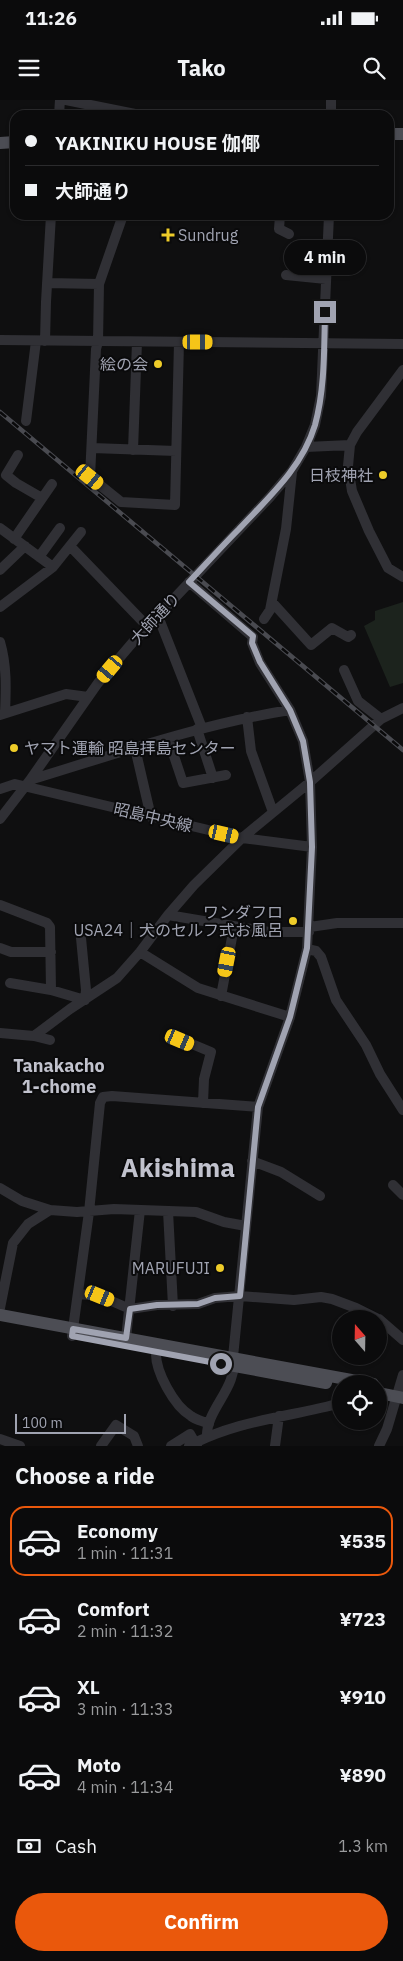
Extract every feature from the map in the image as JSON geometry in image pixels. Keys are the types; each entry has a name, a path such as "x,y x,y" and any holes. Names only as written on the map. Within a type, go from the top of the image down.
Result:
{"main road":[{"path":"0,1315 156,1352 332,1378"},
{"path":"0,1322 126,1338 332,1384"},
{"path":"387,1388 400,1393"},
{"path":"387,1393 400,1393"}],"street":[{"path":"66,100 115,110"},
{"path":"26,421 41,341 51,220"},
{"path":"121,220 99,284 98,342 96,349 90,477 121,502 175,505 179,342"},
{"path":"280,220 279,229 290,234"},
{"name":"大師通り","path":"0,819 28,783 88,697 116,662 270,497 292,471 306,447 314,426 321,396 329,220"},
{"path":"286,275 326,279"},
{"path":"47,283 99,284"},
{"path":"403,339 403,349"},
{"path":"0,340 403,344"},
{"path":"133,450 137,342"},
{"path":"403,370 357,432 350,445 348,466 352,491 369,531 388,568 403,577"},
{"path":"306,447 350,445"},
{"path":"92,448 176,451"},
{"path":"18,455 6,475 16,484 42,498"},
{"path":"264,619 270,610 272,602 286,529 292,471"},
{"path":"14,538 52,484"},
{"path":"0,528 53,567"},
{"path":"39,556 60,528"},
{"path":"2,601 53,567 81,532"},
{"path":"0,570 25,546"},
{"path":"70,546 148,627"},
{"path":"189,582 253,636 252,643 260,662 290,710 303,741 310,782 312,847 307,948 290,1017 258,1107 234,1362 228,1387 207,1428 207,1436"},
{"path":"272,602 312,645 332,628 348,637 352,635"},
{"path":"158,616 199,729 213,778"},
{"path":"0,642 5,659 6,675 3,714 66,694 88,697"},
{"path":"344,670 358,701 381,720"},
{"path":"34,1036 117,978 194,885 242,838 381,720 403,708"},
{"path":"0,789 15,784 28,783 199,729 247,717 290,710"},
{"path":"247,717 251,751 273,812"},
{"path":"168,738 183,783 226,775"},
{"path":"135,748 152,817"},
{"name":"昭島中央線","path":"28,783 152,817 242,838 312,847"},
{"path":"0,905 47,923 50,927 51,990"},
{"path":"168,915 269,932 309,930 337,923 403,923"},
{"path":"221,996 234,927"},
{"path":"81,938 86,990 85,1000"},
{"path":"0,948 11,952 51,952"},
{"path":"307,948 316,951 321,957 336,1000 366,1045 380,1074 403,1110"},
{"path":"140,952 198,988 290,1017"},
{"path":"10,983 51,990 85,1000"},
{"path":"0,1032 50,1040"},
{"path":"180,1040 211,1052 204,1079 203,1103"},
{"path":"72,1332 89,1212 100,1103 103,1097 112,1096 258,1107"},
{"path":"252,1161 281,1172 320,1196"},
{"path":"393,1185 403,1195"},
{"path":"0,1188 22,1201 50,1210 89,1212 114,1209 196,1212 224,1222 246,1226"},
{"path":"0,1308 13,1244 28,1224 50,1210"},
{"path":"126,1338 140,1210"},
{"path":"168,1211 174,1306"},
{"path":"78,1294 100,1296 130,1309 157,1305 198,1304 215,1298 240,1296 294,1300 321,1297 332,1299 360,1310"},
{"path":"388,1327 403,1340"},
{"path":"156,1352 160,1374 179,1405 190,1416 209,1424"},
{"path":"379,1446 400,1393 403,1375"},
{"path":"171,1446 190,1434 194,1445 207,1436 235,1426 332,1405"},
{"path":"275,1446 279,1416"},
{"path":"101,1446 116,1425 134,1436 138,1446"},
{"path":"0,1439 20,1446"}],"shaded area":[{"path":"403,602 403,683 390,687 364,626 375,620 375,611"}],"railway":[{"path":"0,412 403,750"}],"place":[{"name":"Sundrug","path":"168,235"},
{"name":"絵の会","path":"158,364"},
{"name":"日枝神社","path":"383,475"},
{"name":"ヤマト運輸 昭島拝島センター","path":"14,748"},
{"name":"ワンダフロ USA24｜犬のセルフ式お風呂","path":"293,921"},
{"name":"MARUFUJI","path":"220,1268"}],"district":[{"name":"Tanakacho 1-chome","path":"59,1075"},
{"name":"Akishima","path":"178,1167"}],"route":[{"path":"221,1364 72,1336 73,1329 126,1338 130,1309 157,1305 198,1304 215,1298 240,1296 258,1107 290,1017 307,948 310,927 312,847 310,782 303,741 290,710 260,662 252,643 253,636 189,582 270,497 292,471 306,447 314,426 321,396 325,312"}]}
